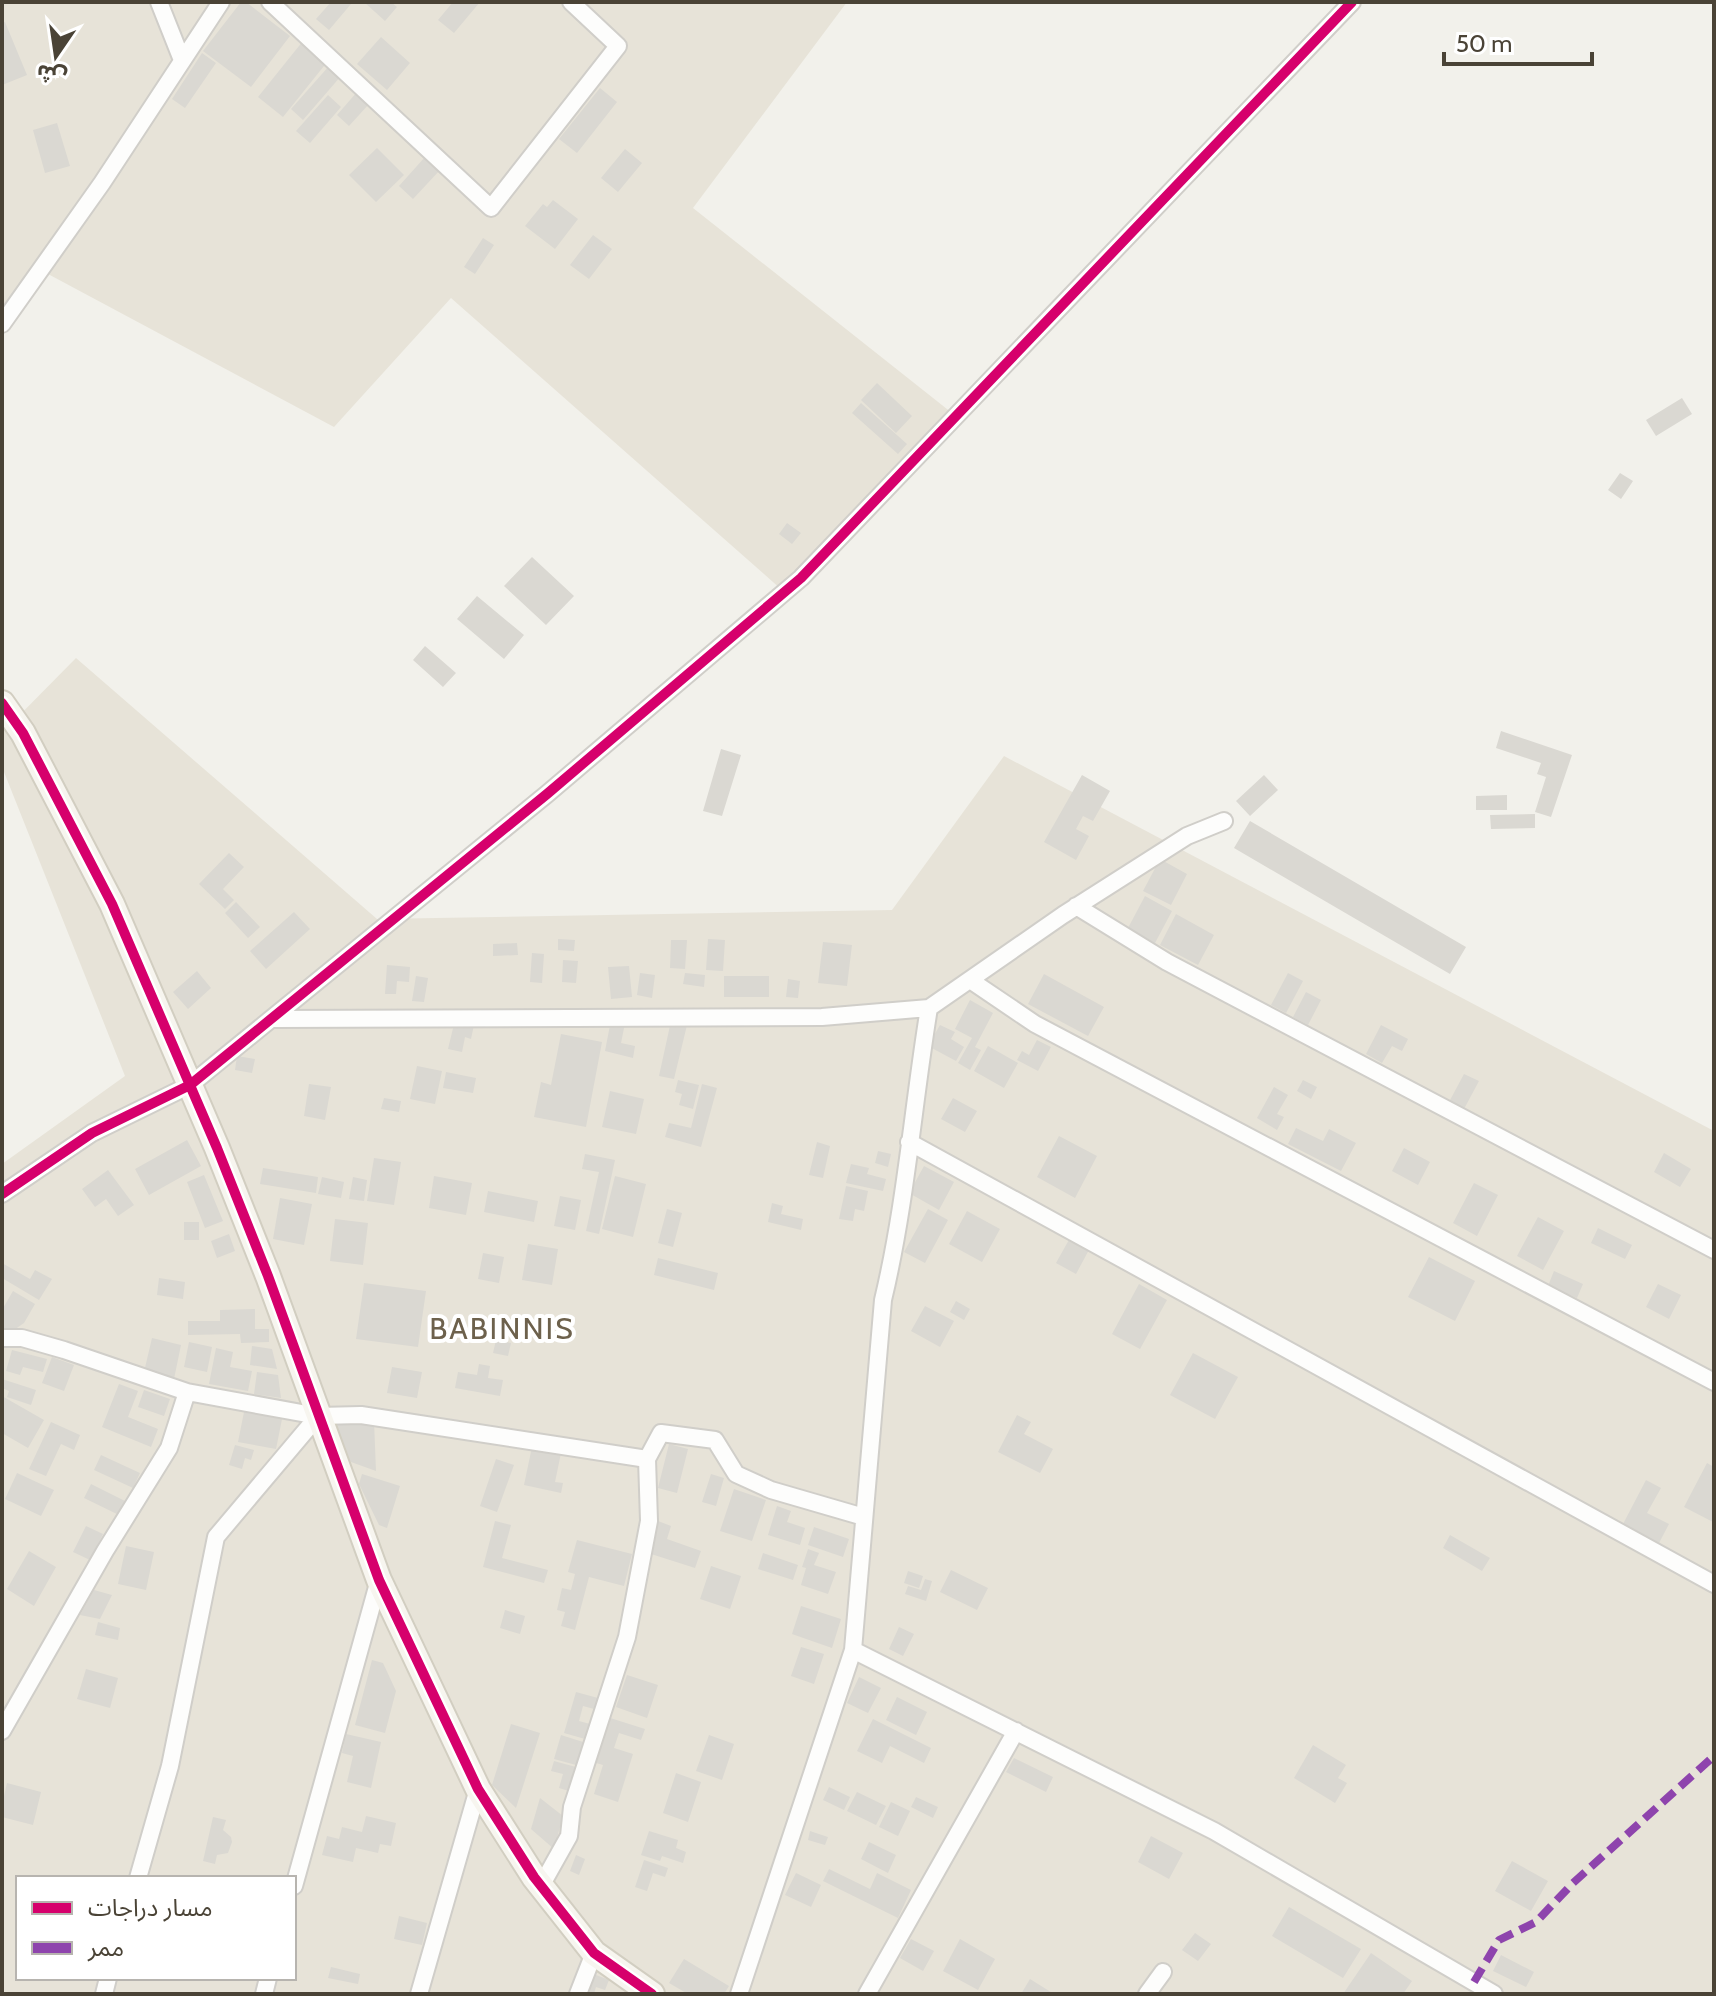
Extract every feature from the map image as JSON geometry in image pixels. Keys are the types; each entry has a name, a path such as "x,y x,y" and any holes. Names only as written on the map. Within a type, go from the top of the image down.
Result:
{"street":[{"path":"159,2 182,60"},
{"path":"2,324 102,183 221,2"},
{"path":"270,2 491,208 618,46 571,2"},
{"path":"2,1194 92,1133 190,1085 547,794 801,578 1352,2"},
{"path":"2,703 23,733 112,904 268,1276 379,1580 478,1789 541,1886 594,1953 652,1994"},
{"path":"272,1019 822,1017 929,1008 1076,906 1187,836 1224,821"},
{"path":"1076,906 1167,962 1714,1250"},
{"path":"970,980 1035,1024 1714,1382"},
{"path":"739,1994 853,1650 883,1300 896,1243 929,1008"},
{"path":"909,1142 1714,1584"},
{"path":"2,1338 22,1338 64,1350 187,1392 318,1416 361,1415 647,1459"},
{"path":"2,1731 105,1551 169,1448 187,1392"},
{"path":"139,1876 170,1766 216,1537 318,1416"},
{"path":"541,1886 569,1836 572,1807 627,1637 649,1521 647,1459 661,1433 715,1440 736,1474 771,1490 864,1517"},
{"path":"296,1879 379,1580"},
{"path":"853,1650 1214,1831 1494,1994"},
{"path":"867,1994 1016,1731"},
{"path":"419,1994 478,1789"},
{"path":"578,1994 594,1953"},
{"path":"1147,1994 1163,1972"}],"shaded area":[{"path":"2,2 847,2 693,208 952,413 782,590 451,298 334,427 48,274 2,330"},
{"path":"76,658 377,919 892,910 1004,756 1714,1131 1714,1994 2,1994 2,1164 125,1076 2,767 2,733"}],"building":[{"path":"241,2 246,2 290,36 251,87 203,51"},
{"path":"331,2 351,4 329,30 316,19"},
{"path":"364,2 391,2 397,7 385,21"},
{"path":"453,2 480,2 454,33 438,20"},
{"path":"5,22 27,75 2,85 2,23"},
{"path":"381,37 410,63 387,90 357,64"},
{"path":"303,41 328,61 283,117 258,97"},
{"path":"202,53 216,63 185,108 172,99"},
{"path":"329,66 341,76 303,120 291,109"},
{"path":"600,88 617,102 577,153 559,139"},
{"path":"357,92 369,104 349,126 337,115"},
{"path":"328,95 341,107 310,143 296,131"},
{"path":"57,123 70,166 45,173 33,130"},
{"path":"377,148 404,175 376,202 349,175"},
{"path":"625,149 642,163 618,192 601,178"},
{"path":"425,157 440,170 413,199 399,186"},
{"path":"553,200 578,219 555,249 525,226 543,204 547,207"},
{"path":"593,235 612,249 589,279 570,265"},
{"path":"483,238 494,245 475,274 464,267"},
{"path":"877,383 912,416 896,433 861,400"},
{"path":"1682,398 1692,414 1656,436 1646,420"},
{"path":"861,403 907,444 898,454 852,413"},
{"path":"1620,473 1633,481 1621,499 1608,490"},
{"path":"787,523 801,533 792,544 779,534"},
{"path":"532,557 574,596 546,625 504,586"},
{"path":"477,596 524,635 504,659 457,619"},
{"path":"425,646 456,673 443,687 413,660"},
{"path":"1501,731 1572,755 1551,817 1535,812 1546,777 1537,774 1541,763 1496,748"},
{"path":"721,749 741,755 722,816 703,811"},
{"path":"1082,775 1110,791 1093,821 1083,816 1076,829 1089,836 1076,860 1044,842"},
{"path":"1264,775 1278,790 1250,816 1236,801"},
{"path":"1507,795 1507,810 1476,810 1476,796"},
{"path":"1535,814 1535,828 1491,829 1490,815"},
{"path":"1250,821 1466,947 1450,974 1234,848"},
{"path":"229,853 244,867 223,889 234,900 225,909 199,884"},
{"path":"1160,859 1187,874 1171,905 1143,891"},
{"path":"1145,896 1172,911 1155,943 1128,928"},
{"path":"236,902 260,927 248,938 225,913"},
{"path":"294,912 310,929 266,969 250,951"},
{"path":"1176,914 1214,935 1198,965 1160,945"},
{"path":"558,939 575,940 574,951 558,950"},
{"path":"708,939 725,940 723,971 706,970"},
{"path":"671,940 687,940 685,969 670,968"},
{"path":"823,942 852,945 847,986 818,983"},
{"path":"517,943 518,955 493,956 493,944"},
{"path":"532,953 544,954 542,983 530,982"},
{"path":"563,960 578,961 576,983 562,982"},
{"path":"387,965 410,967 409,982 397,981 396,994 385,994"},
{"path":"629,966 632,997 611,999 608,967"},
{"path":"197,971 211,988 188,1009 173,992"},
{"path":"640,973 655,975 652,998 637,995"},
{"path":"685,973 705,975 704,987 683,984"},
{"path":"1288,973 1303,981 1286,1013 1271,1005"},
{"path":"1044,974 1104,1007 1088,1036 1028,1004"},
{"path":"416,976 428,978 424,1002 412,1001"},
{"path":"724,976 769,976 769,997 724,997"},
{"path":"788,979 800,981 798,998 786,997"},
{"path":"1306,992 1321,1000 1308,1025 1293,1017"},
{"path":"970,1000 993,1013 975,1047 981,1050 970,1070 958,1063 972,1038 955,1029"},
{"path":"455,1020 474,1025 471,1039 465,1037 462,1052 448,1049"},
{"path":"611,1020 625,1023 621,1043 635,1046 633,1058 605,1051"},
{"path":"671,1021 687,1025 674,1079 659,1076"},
{"path":"940,1025 955,1032 951,1039 964,1047 956,1061 928,1046"},
{"path":"1381,1025 1408,1039 1402,1051 1392,1046 1382,1063 1366,1054"},
{"path":"561,1034 602,1042 586,1127 534,1117 541,1082 551,1085"},
{"path":"1037,1040 1051,1047 1038,1071 1017,1060 1022,1051 1029,1055"},
{"path":"988,1046 1018,1063 1004,1088 974,1071"},
{"path":"237,1056 255,1059 252,1073 235,1070"},
{"path":"417,1066 442,1071 435,1104 410,1099"},
{"path":"446,1072 476,1078 473,1093 443,1088"},
{"path":"1464,1074 1479,1081 1464,1109 1449,1102"},
{"path":"678,1080 699,1085 693,1109 679,1105 682,1094 675,1092"},
{"path":"1303,1080 1317,1087 1311,1099 1297,1091"},
{"path":"309,1084 331,1087 325,1120 304,1116"},
{"path":"702,1084 717,1088 701,1147 665,1137 669,1123 691,1128"},
{"path":"1274,1087 1288,1095 1277,1114 1284,1117 1277,1130 1257,1118"},
{"path":"610,1091 644,1099 636,1134 602,1127"},
{"path":"384,1098 401,1101 399,1112 381,1109"},
{"path":"953,1098 977,1111 965,1132 941,1119"},
{"path":"1296,1128 1323,1141 1329,1129 1356,1143 1341,1171 1288,1144"},
{"path":"1059,1136 1097,1156 1075,1198 1037,1177"},
{"path":"187,1140 201,1166 149,1195 135,1169"},
{"path":"817,1142 830,1146 823,1178 809,1175"},
{"path":"1404,1148 1430,1162 1418,1185 1392,1171"},
{"path":"878,1151 891,1154 888,1167 875,1163"},
{"path":"1664,1153 1691,1169 1680,1187 1654,1172"},
{"path":"585,1154 615,1160 599,1234 586,1231 599,1172 582,1169"},
{"path":"374,1158 401,1162 394,1205 367,1201"},
{"path":"851,1164 869,1168 867,1174 886,1179 883,1191 846,1183"},
{"path":"924,1166 954,1182 939,1210 909,1193"},
{"path":"263,1168 318,1177 316,1193 260,1184"},
{"path":"108,1170 134,1205 118,1216 106,1199 95,1207 82,1189"},
{"path":"204,1175 223,1221 205,1228 187,1182"},
{"path":"434,1176 472,1183 466,1215 429,1208"},
{"path":"615,1176 646,1184 633,1237 602,1229"},
{"path":"322,1177 344,1182 341,1198 318,1194"},
{"path":"353,1177 367,1180 364,1201 349,1199"},
{"path":"1474,1183 1498,1195 1477,1236 1453,1223"},
{"path":"846,1186 868,1191 864,1211 855,1209 853,1221 839,1219"},
{"path":"488,1191 538,1201 534,1222 484,1212"},
{"path":"560,1196 581,1200 575,1230 554,1226"},
{"path":"280,1198 312,1204 304,1245 273,1239"},
{"path":"772,1203 783,1206 781,1214 803,1219 801,1230 768,1222"},
{"path":"667,1209 682,1213 673,1247 658,1243"},
{"path":"928,1209 948,1220 925,1263 904,1252"},
{"path":"967,1211 1000,1229 982,1262 949,1244"},
{"path":"1538,1217 1564,1231 1543,1270 1517,1256"},
{"path":"335,1219 368,1223 363,1265 330,1261"},
{"path":"184,1222 199,1222 199,1240 184,1240"},
{"path":"1598,1228 1632,1245 1625,1259 1591,1243"},
{"path":"229,1234 235,1251 217,1258 211,1241"},
{"path":"1070,1238 1090,1248 1076,1274 1056,1263"},
{"path":"528,1244 558,1249 552,1285 522,1280"},
{"path":"483,1253 504,1257 499,1283 478,1279"},
{"path":"1429,1257 1475,1281 1455,1321 1408,1297"},
{"path":"658,1258 718,1273 714,1290 654,1275"},
{"path":"2,1263 30,1279 35,1270 52,1279 39,1300 2,1278"},
{"path":"1554,1271 1583,1284 1577,1298 1548,1286"},
{"path":"159,1278 185,1282 183,1299 157,1295"},
{"path":"364,1283 426,1291 418,1347 356,1339"},
{"path":"1139,1284 1167,1300 1140,1349 1112,1334"},
{"path":"1658,1284 1681,1295 1669,1319 1646,1307"},
{"path":"13,1291 35,1304 24,1323 11,1332 2,1330 2,1310"},
{"path":"956,1301 970,1309 964,1320 950,1312"},
{"path":"925,1306 954,1321 940,1347 911,1331"},
{"path":"255,1309 255,1329 269,1329 269,1342 241,1343 240,1334 188,1335 188,1321 220,1321 220,1310"},
{"path":"152,1338 181,1345 174,1379 144,1372"},
{"path":"496,1340 511,1343 508,1356 493,1353"},
{"path":"189,1342 212,1347 207,1372 184,1367"},
{"path":"252,1346 272,1349 277,1369 250,1365"},
{"path":"216,1348 233,1352 230,1367 252,1371 248,1391 209,1384"},
{"path":"12,1350 47,1359 43,1372 23,1367 20,1375 6,1371"},
{"path":"1193,1353 1238,1377 1215,1419 1170,1395"},
{"path":"52,1357 74,1365 64,1391 42,1383"},
{"path":"479,1364 490,1366 488,1378 503,1380 500,1396 455,1388 458,1372 477,1375"},
{"path":"392,1367 422,1372 417,1398 387,1393"},
{"path":"257,1372 278,1375 281,1398 254,1394"},
{"path":"2,1379 36,1390 31,1405 7,1397 9,1391 2,1388"},
{"path":"119,1384 138,1391 128,1417 158,1429 151,1447 102,1427"},
{"path":"144,1390 170,1399 164,1416 138,1407"},
{"path":"2,1396 44,1420 28,1448 2,1433"},
{"path":"244,1412 282,1419 276,1449 238,1442"},
{"path":"1017,1415 1031,1422 1024,1434 1053,1449 1040,1473 998,1452"},
{"path":"374,1421 376,1471 351,1462 344,1452 334,1422"},
{"path":"51,1422 80,1435 74,1450 61,1444 46,1476 29,1469"},
{"path":"669,1444 688,1449 677,1493 658,1488"},
{"path":"235,1445 254,1450 251,1460 245,1458 242,1469 229,1465"},
{"path":"532,1447 561,1453 555,1482 563,1483 561,1493 524,1485"},
{"path":"101,1455 140,1473 133,1488 94,1470"},
{"path":"496,1459 514,1465 497,1512 480,1506"},
{"path":"1707,1463 1714,1467 1713,1522 1684,1507"},
{"path":"17,1473 54,1490 41,1516 5,1499"},
{"path":"362,1474 400,1486 387,1528 379,1525 359,1484"},
{"path":"711,1474 724,1478 716,1506 702,1502"},
{"path":"1646,1480 1661,1488 1647,1513 1669,1524 1659,1543 1623,1524"},
{"path":"91,1484 127,1502 121,1516 84,1498"},
{"path":"734,1489 766,1500 752,1541 720,1531"},
{"path":"777,1506 791,1511 787,1522 805,1528 800,1545 768,1535"},
{"path":"495,1521 511,1525 502,1558 548,1570 544,1583 483,1567"},
{"path":"658,1521 671,1526 667,1539 701,1551 695,1568 648,1553"},
{"path":"86,1526 103,1534 90,1560 73,1552"},
{"path":"814,1527 849,1539 843,1557 808,1545"},
{"path":"1450,1535 1490,1558 1482,1571 1443,1548"},
{"path":"577,1540 632,1554 624,1586 589,1577 575,1630 561,1626 565,1612 557,1610 562,1588 571,1590 575,1574 568,1572"},
{"path":"126,1546 154,1552 146,1590 118,1584"},
{"path":"808,1549 819,1553 814,1565 836,1572 828,1594 801,1585 806,1568 802,1567"},
{"path":"29,1551 56,1567 34,1606 7,1589"},
{"path":"763,1553 798,1565 793,1580 758,1569"},
{"path":"711,1566 741,1576 730,1609 700,1599"},
{"path":"951,1570 988,1588 977,1610 940,1592"},
{"path":"908,1571 923,1576 919,1588 904,1583"},
{"path":"925,1579 932,1581 926,1601 905,1594 908,1586 921,1590"},
{"path":"94,1590 112,1595 100,1619 80,1615"},
{"path":"801,1606 841,1619 832,1648 792,1634"},
{"path":"505,1610 525,1616 520,1634 500,1628"},
{"path":"98,1622 120,1628 118,1640 95,1635"},
{"path":"899,1627 914,1634 903,1656 889,1649"},
{"path":"801,1647 824,1654 814,1684 791,1676"},
{"path":"372,1660 383,1663 396,1691 385,1733 355,1725"},
{"path":"86,1669 118,1678 110,1708 77,1699"},
{"path":"627,1675 658,1685 647,1718 616,1707"},
{"path":"859,1677 881,1688 868,1713 847,1703"},
{"path":"576,1692 598,1698 594,1709 583,1706 579,1721 590,1724 585,1739 564,1733"},
{"path":"897,1697 927,1712 916,1735 886,1720"},
{"path":"607,1717 645,1729 641,1740 619,1733 614,1748 633,1754 618,1802 594,1794 603,1765 593,1762"},
{"path":"873,1719 931,1748 924,1763 890,1746 882,1763 857,1751"},
{"path":"511,1724 540,1733 516,1808 492,1785"},
{"path":"346,1734 381,1742 371,1788 347,1782 353,1756 342,1753"},
{"path":"561,1735 583,1742 576,1765 554,1759"},
{"path":"709,1735 734,1744 722,1780 696,1771"},
{"path":"1313,1745 1346,1765 1338,1778 1347,1783 1335,1803 1294,1778"},
{"path":"1014,1758 1053,1777 1046,1792 1006,1772"},
{"path":"554,1761 576,1767 569,1791 559,1788 563,1774 551,1771"},
{"path":"676,1773 701,1782 688,1822 663,1813"},
{"path":"7,1783 41,1792 33,1825 2,1817 2,1795"},
{"path":"829,1787 850,1797 844,1810 823,1800"},
{"path":"857,1792 886,1806 876,1825 847,1811"},
{"path":"916,1797 938,1807 933,1818 911,1807"},
{"path":"540,1798 563,1816 554,1849 531,1829"},
{"path":"891,1802 910,1811 898,1836 879,1827"},
{"path":"366,1816 396,1823 391,1846 380,1844 378,1853 356,1848 353,1862 322,1855 327,1836 339,1839 342,1827 362,1832"},
{"path":"213,1817 226,1820 223,1830 232,1842 228,1853 217,1855 215,1864 203,1861"},
{"path":"649,1831 678,1840 676,1848 686,1852 683,1863 662,1856 660,1861 641,1855"},
{"path":"810,1831 828,1837 825,1845 808,1840"},
{"path":"1151,1836 1183,1853 1169,1879 1138,1862"},
{"path":"869,1842 896,1855 888,1873 861,1859"},
{"path":"576,1855 585,1859 579,1875 570,1871"},
{"path":"644,1860 668,1868 665,1877 653,1873 647,1891 635,1887"},
{"path":"1512,1861 1548,1881 1531,1911 1495,1891"},
{"path":"829,1869 870,1889 877,1873 911,1890 898,1918 823,1881"},
{"path":"796,1873 821,1885 811,1907 785,1895"},
{"path":"1289,1907 1361,1949 1343,1978 1272,1936"},
{"path":"399,1916 427,1923 422,1945 394,1939"},
{"path":"1195,1933 1211,1944 1198,1961 1182,1950"},
{"path":"911,1939 934,1951 923,1971 900,1958"},
{"path":"960,1939 995,1959 978,1990 943,1971"},
{"path":"1371,1953 1412,1981 1403,1994 1343,1994"},
{"path":"1501,1955 1534,1972 1526,1987 1493,1971"},
{"path":"684,1959 729,1986 724,1994 688,1994 669,1983"},
{"path":"331,1967 360,1974 358,1984 328,1978"},
{"path":"591,1973 609,1980 605,1990 596,1987 594,1994 584,1994"},
{"path":"1030,1979 1054,1994 1021,1994"}],"marked path":[{"path":"1474,1982 1499,1940 1536,1922 1573,1883 1714,1756"}],"cycle path":[{"path":"2,1194 92,1133 190,1085 547,794 801,578 1352,2"},
{"path":"2,703 23,733 112,904 217,1148 268,1276 379,1580 478,1789 534,1877 594,1953 652,1994"}],"district":[{"name":"BABINNIS","path":"502,1329"}]}
